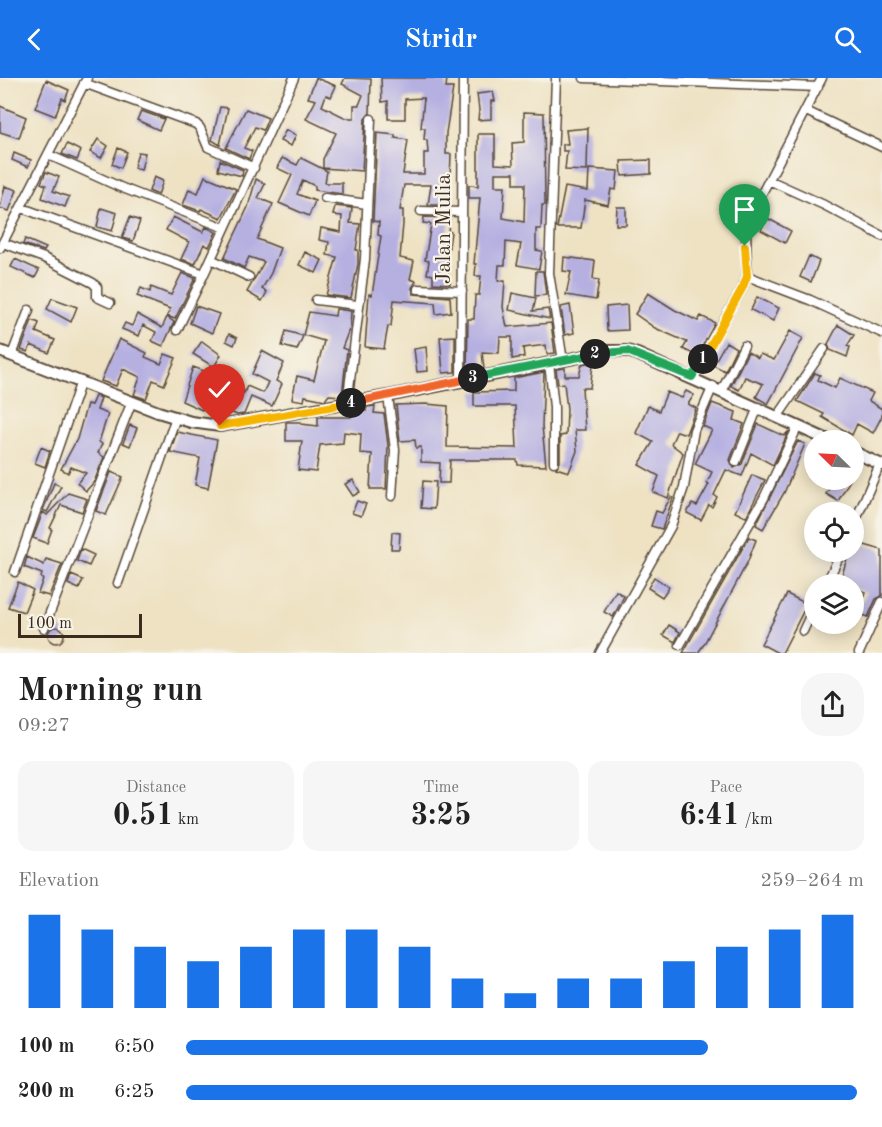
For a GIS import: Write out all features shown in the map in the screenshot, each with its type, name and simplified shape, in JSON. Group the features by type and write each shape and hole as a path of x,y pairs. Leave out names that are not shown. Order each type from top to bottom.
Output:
{"main road":[{"path":"0,351 176,417 220,426 347,404 609,351 627,351 717,388 807,430"},
{"path":"864,457 881,465"}],"street":[{"path":"177,330 294,78"},
{"name":"Jalan Mulia","path":"461,381 463,78"},
{"path":"556,78 549,273 563,361"},
{"path":"584,78 818,87"},
{"path":"692,377 738,297 747,276 746,224 771,181 822,78"},
{"path":"110,303 97,297 97,286 93,283 44,258 2,245 85,81 196,124 208,147 254,168"},
{"path":"806,111 882,147"},
{"path":"347,404 357,305 365,260 371,118"},
{"path":"49,155 110,183 225,228"},
{"path":"771,181 824,205 882,236"},
{"path":"325,198 367,204"},
{"path":"22,208 204,274"},
{"path":"421,211 462,212"},
{"path":"211,259 249,277"},
{"path":"747,276 810,300 882,333"},
{"path":"418,289 462,291"},
{"path":"316,300 357,305"},
{"path":"12,355 29,310"},
{"path":"600,653 670,526 686,477 694,430 744,346"},
{"path":"778,417 825,349"},
{"path":"549,363 554,407 554,462"},
{"path":"15,572 81,381"},
{"path":"388,396 395,450 392,496"},
{"path":"44,628 132,401"},
{"path":"736,462 758,407"},
{"path":"118,584 176,417"},
{"path":"680,645 764,498 798,426"},
{"path":"864,502 881,465"},
{"path":"859,653 882,603"}],"building":[{"path":"316,78 336,86 331,97 326,95 322,106 346,118 354,118 354,105 359,105 363,95 342,84 345,78 371,79 370,113 365,119 362,171 323,168 323,159 336,133 306,119 316,100 308,98"},
{"path":"381,78 447,78 446,88 453,88 446,133 446,154 451,154 449,205 428,205 431,185 404,185 400,210 403,210 403,224 400,258 414,261 410,279 416,281 412,288 414,294 450,297 451,312 436,314 435,303 394,300 391,326 388,326 384,349 365,347 369,294 372,295 381,236 378,235 379,222 373,221 377,133 395,135 395,138 408,140 403,174 424,174 424,153 428,153 427,140 424,140 425,128 421,128 424,98 405,99 405,119 388,119 388,101 382,102"},
{"path":"46,80 69,90 65,100 62,98 55,116 35,108"},
{"path":"493,92 495,101 491,101 491,119 478,120 477,94"},
{"path":"0,106 26,117 19,138 0,132"},
{"path":"220,107 228,108 220,145 212,140"},
{"path":"246,109 268,118 263,130 255,127 244,148 252,151 249,159 226,148"},
{"path":"141,111 164,119 159,130 137,120"},
{"path":"524,112 544,113 545,205 542,205 541,229 536,229 536,250 542,251 539,269 517,265 521,244 506,242 505,265 499,265 498,281 505,281 503,307 507,327 551,323 555,353 547,354 546,345 523,348 524,357 512,359 512,337 500,337 499,353 482,352 484,369 467,371 468,319 474,319 475,295 479,295 481,276 475,276 476,264 474,264 480,198 469,198 469,185 478,186 478,134 495,134 495,164 513,165 512,143 524,142","holes":["495,173 514,173 514,184 525,184 524,222 503,218 505,186 495,186"]},
{"path":"588,128 587,171 565,170 567,151 563,151 563,144 568,144 566,130"},
{"path":"286,130 296,135 291,146 280,141"},
{"path":"98,139 108,146 101,158 90,152"},
{"path":"67,144 81,151 77,160 62,154"},
{"path":"118,148 127,152 121,168 112,164"},
{"path":"138,152 145,153 141,170 134,168"},
{"path":"14,153 31,160 28,167 12,160"},
{"path":"282,158 297,165 301,158 327,171 325,183 342,183 342,194 315,190 315,186 303,180 297,194 315,201 309,216 279,203 292,175 277,168"},
{"path":"220,160 243,170 242,176 218,170"},
{"path":"651,160 651,174 622,176 621,161"},
{"path":"589,169 618,171 616,190 611,189 608,205 585,200 581,228 557,228 565,187 588,191"},
{"path":"46,172 59,177 53,191 69,197 65,207 42,198 46,185 41,183"},
{"path":"205,176 236,189 221,218 201,209 200,211 183,205 189,189 198,193"},
{"path":"154,177 163,181 158,195 149,191"},
{"path":"256,179 265,184 258,198 273,204 257,239 280,248 271,273 262,289 267,292 262,301 247,292 264,262 249,257 244,268 224,258 248,207"},
{"path":"5,186 17,190 9,211 0,208"},
{"path":"738,201 739,214 726,215 725,202"},
{"path":"335,206 352,208 350,223 360,224 356,250 358,250 358,264 351,298 326,295 337,257 327,255 329,242 319,240 321,228 341,232 342,216 333,215"},
{"path":"617,207 626,207 626,225 616,225"},
{"path":"101,208 117,213 112,231 97,227"},
{"path":"130,217 140,221 133,241 122,238"},
{"path":"173,217 203,232 206,227 216,232 209,247 204,244 195,264 181,259 189,242 166,230"},
{"path":"424,217 450,218 448,231 451,232 446,268 449,268 447,279 450,279 450,284 433,283 433,275 427,274 429,261 425,260 431,224 423,223"},
{"path":"767,218 791,231 785,243 761,230"},
{"path":"25,239 46,248 44,251 23,244"},
{"path":"305,252 322,260 316,273 299,265"},
{"path":"809,256 819,261 811,282 800,277"},
{"path":"564,257 595,261 593,279 599,280 596,300 566,295 571,272 563,271"},
{"path":"15,259 39,270 35,278 11,267"},
{"path":"536,271 543,271 546,295 535,296"},
{"path":"182,273 195,278 175,319 167,316 170,309 137,296 141,288 150,292 151,287 171,295"},
{"path":"512,293 536,298 533,311 548,309 550,319 509,310"},
{"path":"648,293 698,321 701,316 715,323 697,356 683,349 687,342 655,328 635,314"},
{"path":"757,297 779,308 773,321 751,310"},
{"path":"52,298 77,307 71,322 47,309"},
{"path":"570,305 574,333 565,335 561,307"},
{"path":"627,305 628,330 607,331 606,307"},
{"path":"196,306 219,314 212,333 190,323"},
{"path":"336,309 351,311 350,327 342,348 347,350 342,396 329,395 325,400 305,396 304,401 292,399 297,376 314,380 324,341 303,335 309,312 335,316"},
{"path":"137,314 162,328 167,317 174,322 163,346 152,341 156,332 143,325 139,336 122,329 125,323 132,326"},
{"path":"32,320 39,323 36,332 55,340 49,353 31,345 28,352 21,350"},
{"path":"838,325 854,335 847,346 850,347 847,357 830,350 828,344"},
{"path":"286,331 303,336 297,350 282,346"},
{"path":"790,331 803,338 768,404 756,397 763,384 745,377 739,390 731,386 748,352 758,358 760,354 774,360"},
{"path":"229,334 237,338 234,345 226,341"},
{"path":"455,336 455,372 443,373 440,337"},
{"path":"119,339 147,353 145,357 161,364 165,354 176,358 164,385 153,380 146,399 134,395 140,377 123,369 116,386 101,381"},
{"path":"202,341 221,355 214,367 193,354"},
{"path":"726,342 736,348 725,371 713,365"},
{"path":"426,347 428,371 417,372 414,349"},
{"path":"262,351 284,363 276,381 282,384 272,406 251,397 244,414 237,415 221,408 228,387 244,393 247,386 263,393 268,382 252,374"},
{"path":"582,364 593,365 590,388 582,388 585,430 575,430 577,451 569,472 556,468 560,462 560,436 566,435 567,409 564,383 558,384 556,369 565,368 565,376 579,376"},
{"path":"193,367 235,381 232,388 216,380 202,410 182,401"},
{"path":"544,372 542,426 546,466 518,465 517,460 450,460 449,483 439,483 440,463 421,462 421,447 416,448 415,440 400,441 396,405 426,404 448,406 447,447 517,448 515,406 474,406 474,392 514,391 514,378"},
{"path":"815,373 820,375 818,380 835,388 840,378 873,393 869,401 882,409 882,416 873,433 857,424 854,430 844,430 822,417 824,414 797,401"},
{"path":"686,391 694,395 688,404 696,408 686,434 677,431 671,444 683,453 668,498 653,492 659,476 639,465 653,442 636,433 648,406 659,411 667,392 682,398"},
{"path":"95,396 101,398 97,410 108,414 99,442 102,444 98,453 104,457 94,482 86,491 77,483 86,473 71,467 68,473 61,469 77,439 87,404 91,405"},
{"path":"712,403 736,412 734,420 744,424 730,460 734,468 742,464 758,424 784,436 789,431 773,465 751,453 742,476 726,470 714,495 717,497 712,507 709,505 701,520 687,513 692,504 697,506 709,484 707,483 712,472 695,464 712,430 703,426"},
{"path":"375,406 374,413 384,414 388,446 386,489 370,489 372,454 360,453 361,434 344,432 343,443 320,445 316,472 298,470 302,441 286,441 286,422 301,422 301,424 318,426 318,417 351,417 352,410 366,411 367,407"},
{"path":"130,425 137,428 130,446 123,443"},
{"path":"177,432 217,440 208,488 195,485 200,458 170,452"},
{"path":"798,441 804,444 784,493 763,529 756,525"},
{"path":"41,447 50,451 45,467 35,463"},
{"path":"111,472 123,477 106,515 96,511"},
{"path":"752,475 765,480 746,517 735,512"},
{"path":"353,480 360,492 353,496 345,484"},
{"path":"423,481 436,482 434,509 421,508"},
{"path":"54,483 61,486 47,512 43,510"},
{"path":"828,490 844,490 838,501 826,494"},
{"path":"68,493 87,499 82,512 61,505 50,528 52,529 47,543 33,538 43,512 47,515"},
{"path":"671,497 673,498 662,529 651,526 656,511 662,513"},
{"path":"357,501 366,504 361,516 352,513"},
{"path":"392,532 400,533 399,549 391,549"},
{"path":"749,537 756,540 748,561 704,644 698,653 683,653"},
{"path":"864,545 882,550 882,596 876,599 868,617 864,615 866,592 864,592 864,574 842,574 846,562 864,562"},
{"path":"81,549 94,555 89,566 77,561"},
{"path":"27,557 44,565 46,559 62,564 49,596 38,593 43,579 42,574 24,567"},
{"path":"71,575 83,580 79,589 68,584"},
{"path":"654,577 669,587 662,597 648,588"},
{"path":"18,582 33,590 24,612 8,607"},
{"path":"616,591 624,596 613,617 604,612"},
{"path":"787,594 804,602 804,610 782,653 761,644"},
{"path":"669,625 680,632 675,642 663,635"},
{"path":"56,627 64,635 56,643 48,635"}],"route":[{"path":"220,426 388,396 609,351 619,350 637,354 692,377 743,287 747,276 745,246"}]}
